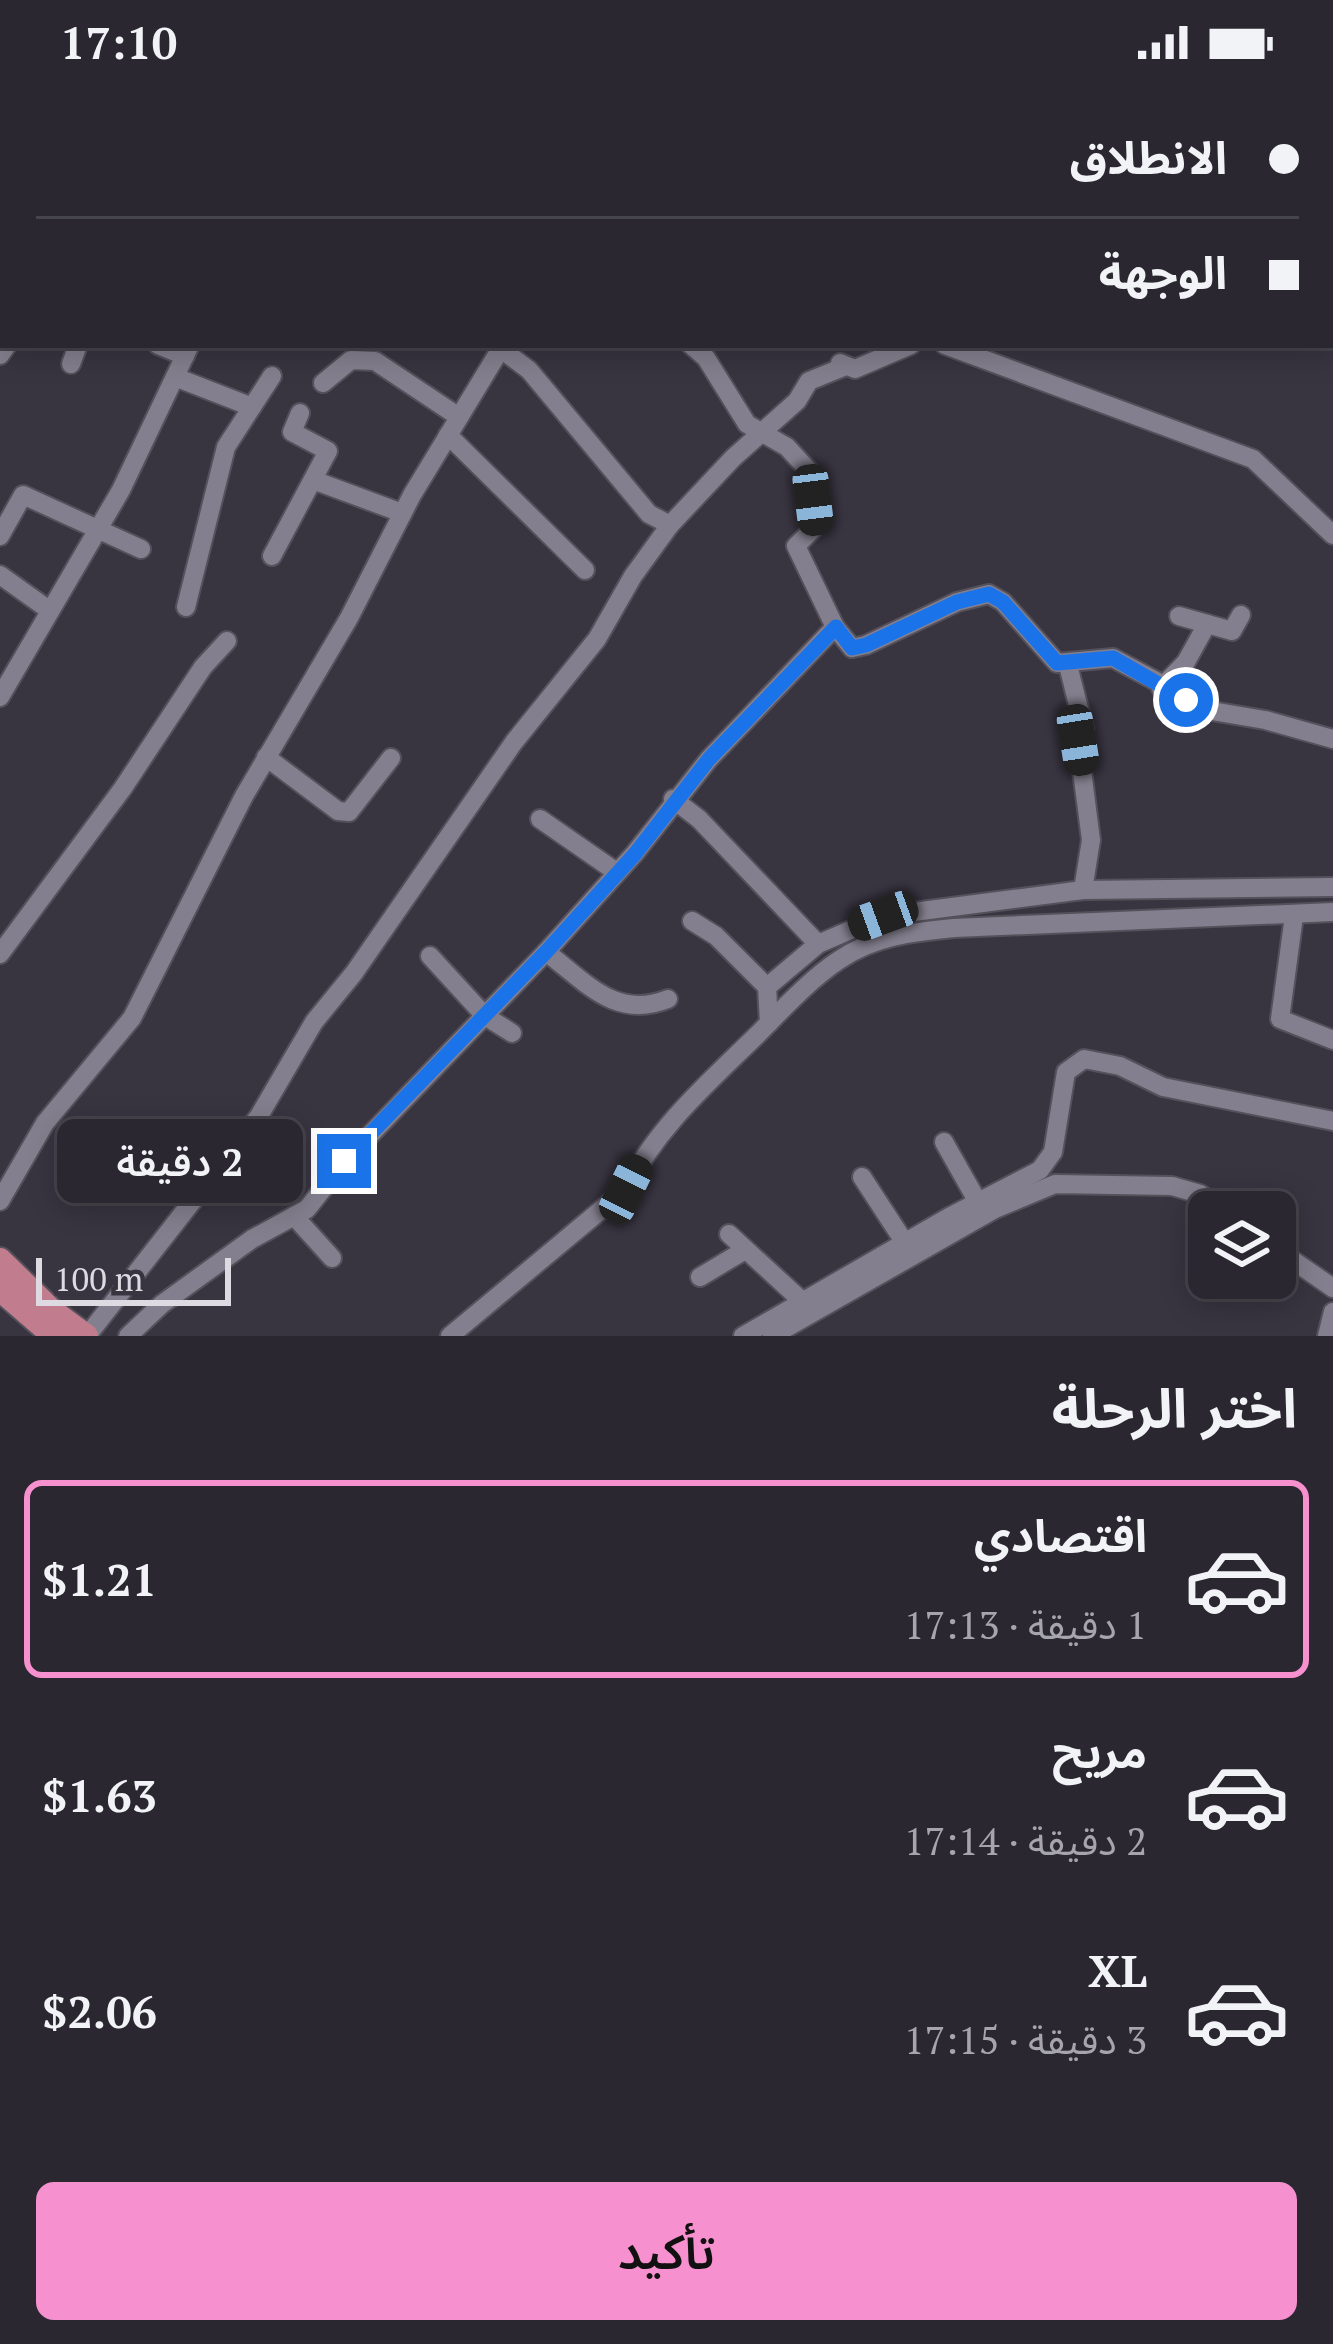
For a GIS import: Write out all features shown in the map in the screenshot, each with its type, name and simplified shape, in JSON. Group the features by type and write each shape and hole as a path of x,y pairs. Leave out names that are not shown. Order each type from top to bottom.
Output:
{"main road":[{"path":"0,1260 52,1312 86,1336"},
{"path":"0,1289 54,1336"}],"street":[{"path":"0,1201 45,1124 132,1018 266,758 350,618 402,513 501,348"},
{"path":"503,348 529,370 649,514 670,525"},
{"path":"694,348 706,358 747,424 788,447 809,471 816,526 796,546 836,627 852,648 957,602 989,594 1003,602 1057,663 1113,658 1161,688 1212,711 1333,739"},
{"path":"86,1336 259,1116 303,1048 314,1022 354,973 514,742 597,639 632,576 670,525 797,401 809,381 841,364 855,369 903,348"},
{"path":"953,348 1208,438 1253,459 1333,535"},
{"path":"0,697 121,490 188,351"},
{"path":"323,383 351,360 375,361 459,417"},
{"path":"175,376 253,406"},
{"path":"186,608 226,447 272,376"},
{"path":"272,556 328,451 292,432 300,412"},
{"path":"448,435 585,569"},
{"path":"313,480 402,513"},
{"path":"0,536 23,495 142,549"},
{"path":"0,575 50,610"},
{"path":"1179,616 1232,631 1241,615"},
{"path":"1161,688 1186,662 1207,624"},
{"path":"128,1336 206,1273 307,1209 357,1147 635,854 673,799 836,627"},
{"path":"0,954 227,641"},
{"path":"1068,664 1084,729 1078,740 1091,839 1083,890"},
{"path":"266,758 338,811 349,812 391,758"},
{"path":"673,799 699,819 818,944"},
{"path":"541,819 615,871"},
{"path":"766,987 818,944 883,916 1083,890 1333,887"},
{"path":"450,1336 626,1189 682,1109 840,959 902,933 1333,912"},
{"path":"1294,916 1280,1019 1333,1040"},
{"path":"692,921 716,937 766,987 769,1023"},
{"path":"546,952 612,1001 629,1008 668,999"},
{"path":"430,956 485,1016 512,1033"},
{"path":"743,1336 1040,1170 1053,1152 1066,1072 1084,1059 1120,1066 1163,1087 1333,1121"},
{"path":"944,1142 979,1204"},
{"path":"862,1177 905,1243"},
{"path":"772,1336 995,1208 1055,1184 1172,1186 1190,1191"},
{"path":"294,1216 332,1258"},
{"path":"730,1234 802,1301"},
{"path":"700,1277 745,1250"},
{"path":"1296,1262 1333,1288"},
{"path":"1327,1336 1333,1312"}],"route":[{"path":"344,1161 546,952 635,854 673,799 836,627 852,648 866,645 957,602 989,594 1003,602 1057,663 1113,658 1186,700"}]}
